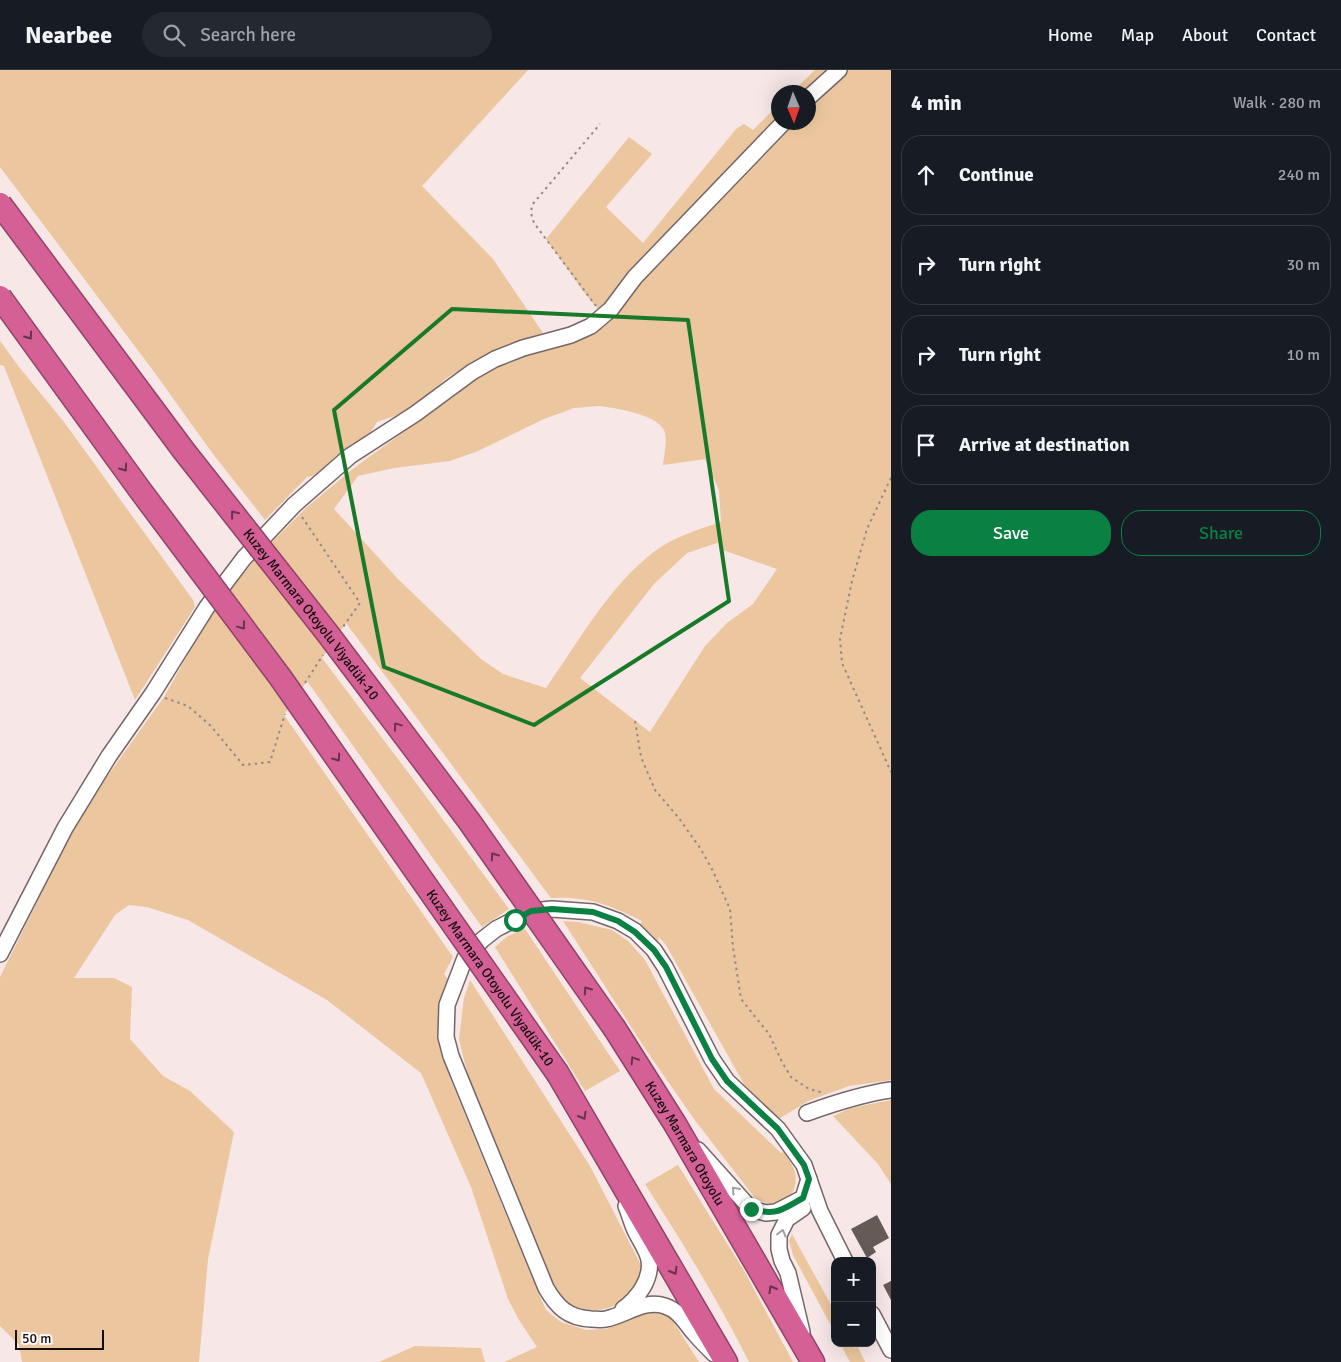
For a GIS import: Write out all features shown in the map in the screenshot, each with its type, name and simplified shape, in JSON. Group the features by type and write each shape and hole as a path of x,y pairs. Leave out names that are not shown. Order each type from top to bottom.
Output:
{"highway":[{"name":"Kuzey Marmara Otoyolu Viyadük-10","path":"0,204 184,451 328,634 469,821 615,1030"},
{"name":"Kuzey Marmara Otoyolu Viyadük-10","path":"0,297 140,490 280,677 558,1074 614,1168"},
{"name":"Kuzey Marmara Otoyolu","path":"615,1030 675,1124 809,1355"},
{"path":"614,1168 726,1362"}],"lane":[{"path":"816,91 839,70"},
{"path":"0,954 66,828 109,756 153,693 207,607 244,558 294,505 350,456 415,414 472,372 495,358 578,332 591,326 611,310 635,277 776,130"},
{"path":"722,1362 694,1333 683,1317 675,1310 666,1306 654,1303 606,1319 572,1316 554,1302 546,1288 451,1056 446,1037 446,1005 465,958 482,940 531,911 552,909 593,912 618,921 635,932 654,950 666,967 712,1059 727,1081 778,1129 804,1165 811,1198 843,1257"},
{"path":"808,1114 848,1100 891,1090"},
{"path":"675,1124 751,1209 766,1213 776,1212 811,1198"},
{"path":"614,1168 634,1229 649,1258 647,1279 639,1294 628,1306 614,1316"},
{"path":"809,1355 788,1273 782,1261 779,1242 786,1219 811,1198"},
{"path":"876,1322 891,1350"}],"path":[{"path":"600,124 532,204 531,213 534,223 586,295 604,315"},
{"path":"891,478 867,529 852,581 840,639 842,663 891,772"},
{"path":"635,721 641,757 655,790 678,817 700,848 712,869 730,909 741,1000 770,1034 782,1062 791,1077 809,1089 848,1100"}],"highlighted area":[{"path":"452,309 688,320 729,601 534,725 384,667 334,410"}],"shaded area":[{"path":"0,70 528,70 422,186 493,259 543,333 508,345 477,360 445,379 427,399 406,412 377,422 365,441 336,456 316,475 307,477 265,520 213,454 152,369 0,167"},
{"path":"815,70 829,70 813,85 799,85"},
{"path":"847,70 891,70 891,1080 849,1086 808,1101 777,1120 745,1086 666,945 659,937 658,944 640,925 642,921 619,910 577,898 551,898 346,623 322,658 509,909 482,927 307,681 284,715 453,957 444,974 448,979 443,992 438,1018 443,1055 451,1081 546,1310 561,1322 586,1330 606,1329 639,1314 669,1315 699,1362 504,1362 537,1347 508,1299 471,1187 421,1073 327,1000 188,920 147,907 129,905 115,915 74,978 114,978 132,987 130,1039 163,1076 190,1091 234,1132 208,1259 199,1362 22,1362 19,1345 0,1326 0,977 74,828 106,778 164,697 210,615 257,557 306,508 354,468 486,372 539,348 584,338 604,327 619,313 629,297 648,274 784,130 816,130 816,99","holes":["599,406 615,408 644,416 660,424 666,438 663,465 705,459 719,490 721,522 670,542 638,565 609,597 546,688 503,674 481,659 398,579 334,509 358,476 394,468 450,461 478,451 544,419 574,408","720,542 720,549 777,569 753,604 727,623 705,646 650,732 580,678 654,584 687,553"]},
{"path":"771,112 771,126 658,242 619,291 600,311 586,295 546,239 629,137 652,154 606,207 643,243 736,129 744,124 753,130"},
{"path":"0,341 64,422 193,600 195,607 135,700 4,366 0,365"},
{"path":"563,921 578,922 612,930 628,941 645,960 714,1089 781,1153 784,1152 791,1162 796,1178 790,1197 777,1204 766,1203 755,1198 694,1119 646,1050"},
{"path":"525,929 620,1071 585,1091 495,947 508,936"},
{"path":"470,980 590,1166 644,1271 630,1294 616,1305 599,1310 582,1308 566,1301 559,1295 554,1286 477,1108 459,1039 464,998"},
{"path":"891,1100 891,1184 878,1164 833,1116 851,1108"},
{"path":"678,1165 743,1269 793,1362 749,1362 725,1316 645,1184"},
{"path":"792,1234 831,1305 831,1326 793,1255 789,1241"},
{"path":"415,1346 481,1348 485,1362 379,1362"},
{"path":"842,1347 858,1347 865,1362 850,1362"}],"building":[{"path":"877,1215 889,1238 873,1247 876,1252 866,1257 851,1229"},
{"path":"891,1281 891,1300 883,1285"}],"route":[{"path":"515,920 531,911 552,909 593,912 618,921 635,932 654,950 666,967 712,1059 727,1081 778,1129 804,1165 809,1179 803,1198 776,1212 766,1213 751,1209"}]}
